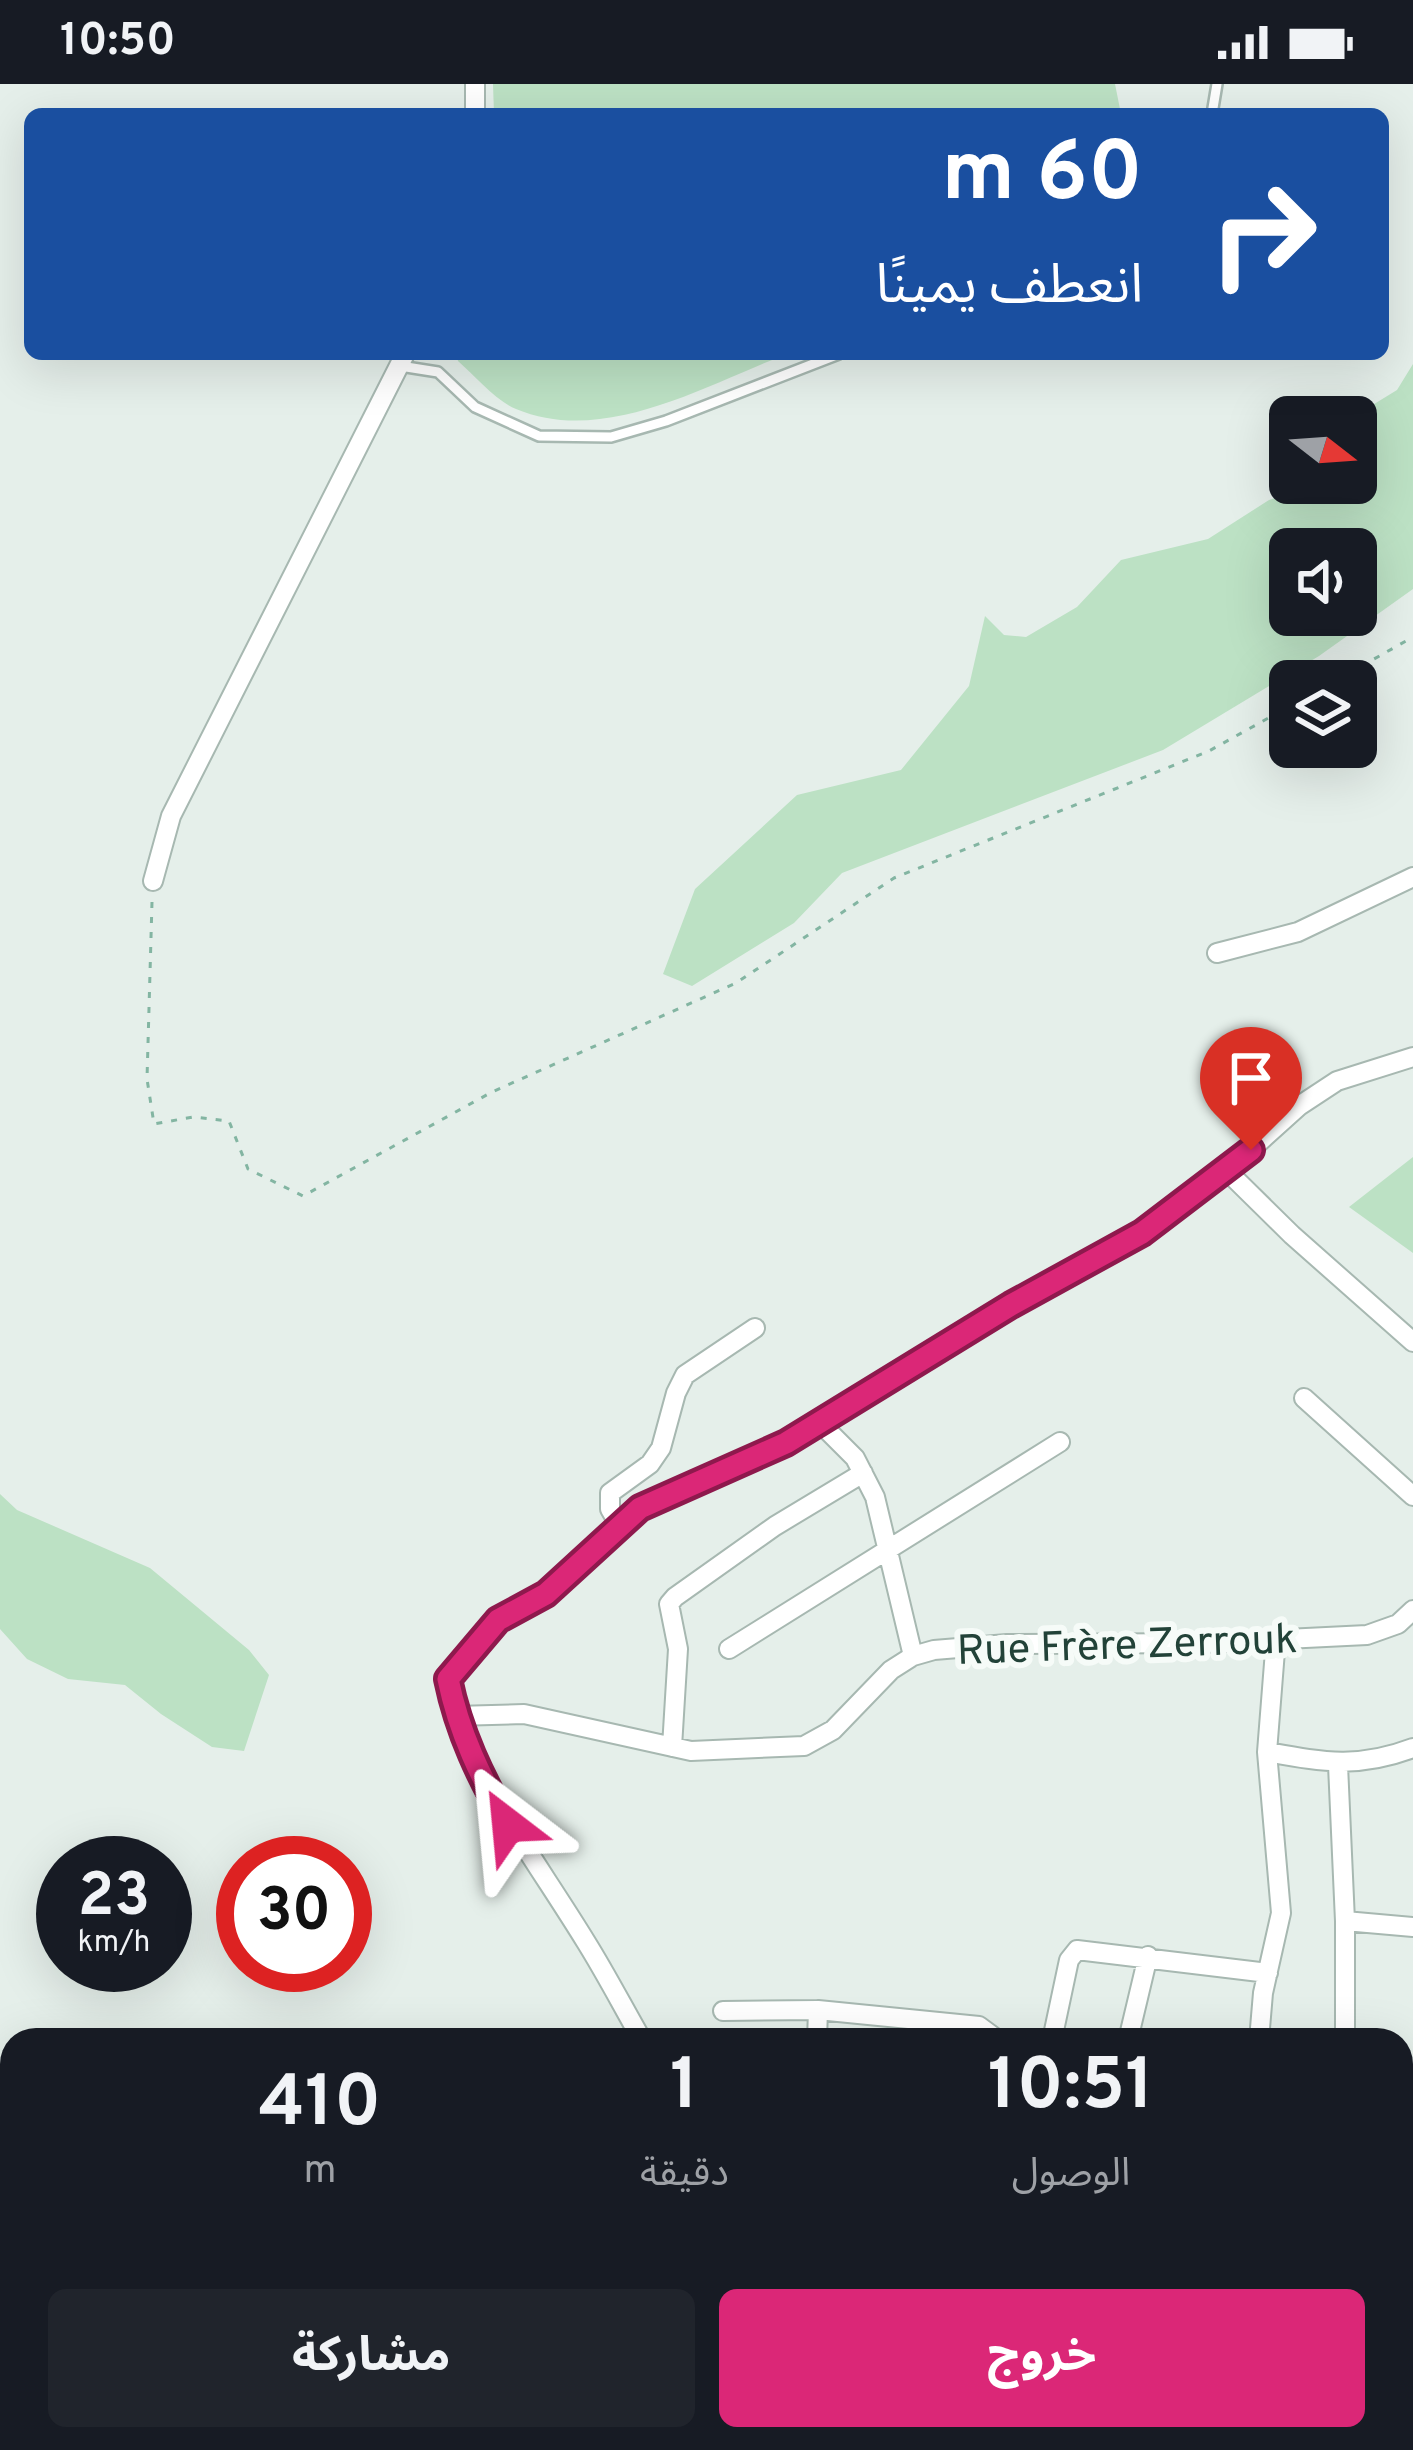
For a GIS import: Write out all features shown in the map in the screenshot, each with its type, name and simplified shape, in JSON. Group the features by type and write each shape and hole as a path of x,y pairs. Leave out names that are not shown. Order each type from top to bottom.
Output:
{"street":[{"path":"153,881 171,816 403,360"},
{"path":"1217,953 1298,932 1413,878"},
{"path":"635,2028 586,1942 508,1825 473,1760 455,1716 448,1679 467,1655 498,1620 546,1594 640,1508 725,1473 820,1423 1011,1305 1142,1233 1227,1171 1299,1106 1337,1081 1413,1057"},
{"path":"1227,1171 1413,1342"},
{"path":"620,1526 610,1509 610,1493 650,1464 661,1448 685,1376 755,1328"},
{"path":"1304,1398 1413,1496"},
{"path":"820,1423 855,1458 875,1497 913,1656"},
{"path":"729,1649 1060,1442"},
{"path":"672,1747 678,1649 670,1604 775,1526 862,1473"},
{"name":"Rue Frère Zerrouk","path":"455,1716 524,1714 691,1751 804,1746 833,1730 891,1670 934,1650 1367,1635 1398,1624 1413,1610"},
{"path":"1261,2028 1281,1913 1267,1752 1276,1638"},
{"path":"1267,1752 1338,1765 1413,1748"},
{"path":"1338,1765 1346,1921 1345,2028"},
{"path":"1346,1921 1413,1928"},
{"path":"1055,2028 1069,1960 1077,1950 1268,1972"},
{"path":"1131,2028 1148,1956"},
{"path":"817,2028 818,2010"},
{"path":"723,2011 818,2010 982,2028"}],"lane":[{"path":"403,360 438,372 475,406 539,436 611,437 823,360"}],"path":[{"path":"1373,660 1413,638"},
{"path":"153,881 147,1079 154,1124 193,1117 229,1121 248,1169 303,1196 492,1092 736,983 894,878 1209,751 1269,718"}],"green space":[{"path":"493,84 1115,84 1120,108 494,108"},
{"path":"773,360 654,407 584,420 550,419 516,409 458,361"},
{"path":"1413,364 1413,589 1377,615 1377,528 1269,528 1269,636 1347,636 1312,660 1269,660 1269,686 1163,750 842,873 794,923 692,986 663,974 695,889 797,795 901,770 969,686 985,616 1004,635 1026,637 1077,607 1121,560 1208,539 1269,500 1269,504 1377,504 1377,402 1397,390"},
{"path":"1413,1157 1413,1253 1349,1207"},
{"path":"0,1494 17,1510 150,1568 249,1650 269,1675 244,1751 212,1747 125,1685 68,1679 27,1659 0,1629"}],"route":[{"path":"508,1825 473,1760 455,1716 448,1679 498,1620 546,1594 640,1508 786,1443 1011,1305 1142,1233 1251,1150"}]}
